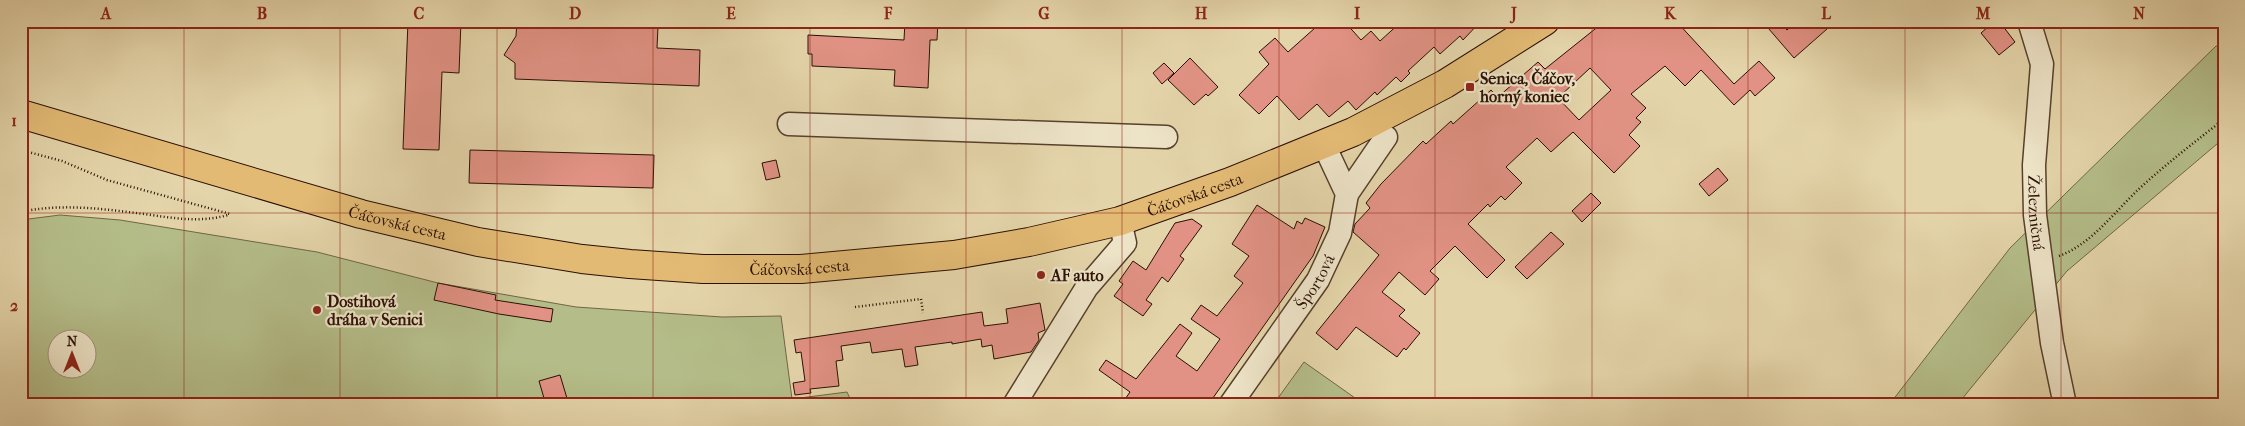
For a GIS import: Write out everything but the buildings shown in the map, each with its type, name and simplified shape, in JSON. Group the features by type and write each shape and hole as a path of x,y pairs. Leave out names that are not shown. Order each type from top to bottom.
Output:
{"main road":[{"name":"Čáčovská cesta","path":"21,114 243,180 436,232 521,250 630,264 704,269 767,270 850,265 983,250 1120,220 1230,182 1324,145 1445,84 1545,21"}],"street":[{"name":"Železničná","path":"2029,21 2042,64 2034,165 2035,215 2052,343 2065,405"},
{"path":"789,124 1166,137"},
{"path":"1347,194 1386,137"},
{"path":"1324,145 1347,194"},
{"name":"Športová","path":"1230,405 1318,280 1340,234 1347,194"},
{"path":"1014,405 1087,287 1125,243 1120,220"}],"path":[{"path":"2040,262 2074,250 2090,237 2139,188 2224,120"},
{"path":"21,150 62,161 107,180 230,214 210,220 186,220 75,208 52,207 21,212"},
{"path":"856,307 920,299 923,313"}],"green space":[{"path":"2216,46 2224,47 2224,138 2067,271 1957,405 1889,405 2010,248"},
{"name":"Dostihová dráha v Senici","path":"60,215 120,220 317,252 438,283 576,307 722,317 781,316 792,399 847,392 853,405 21,405 21,220"},
{"path":"1304,362 1365,405 1273,405"}],"place":[{"name":"Senica, Čáčov, horný koniec","path":"1470,87"},
{"name":"AF auto","path":"1041,275"},
{"name":"Dostihová dráha v Senici","path":"317,310"}]}
